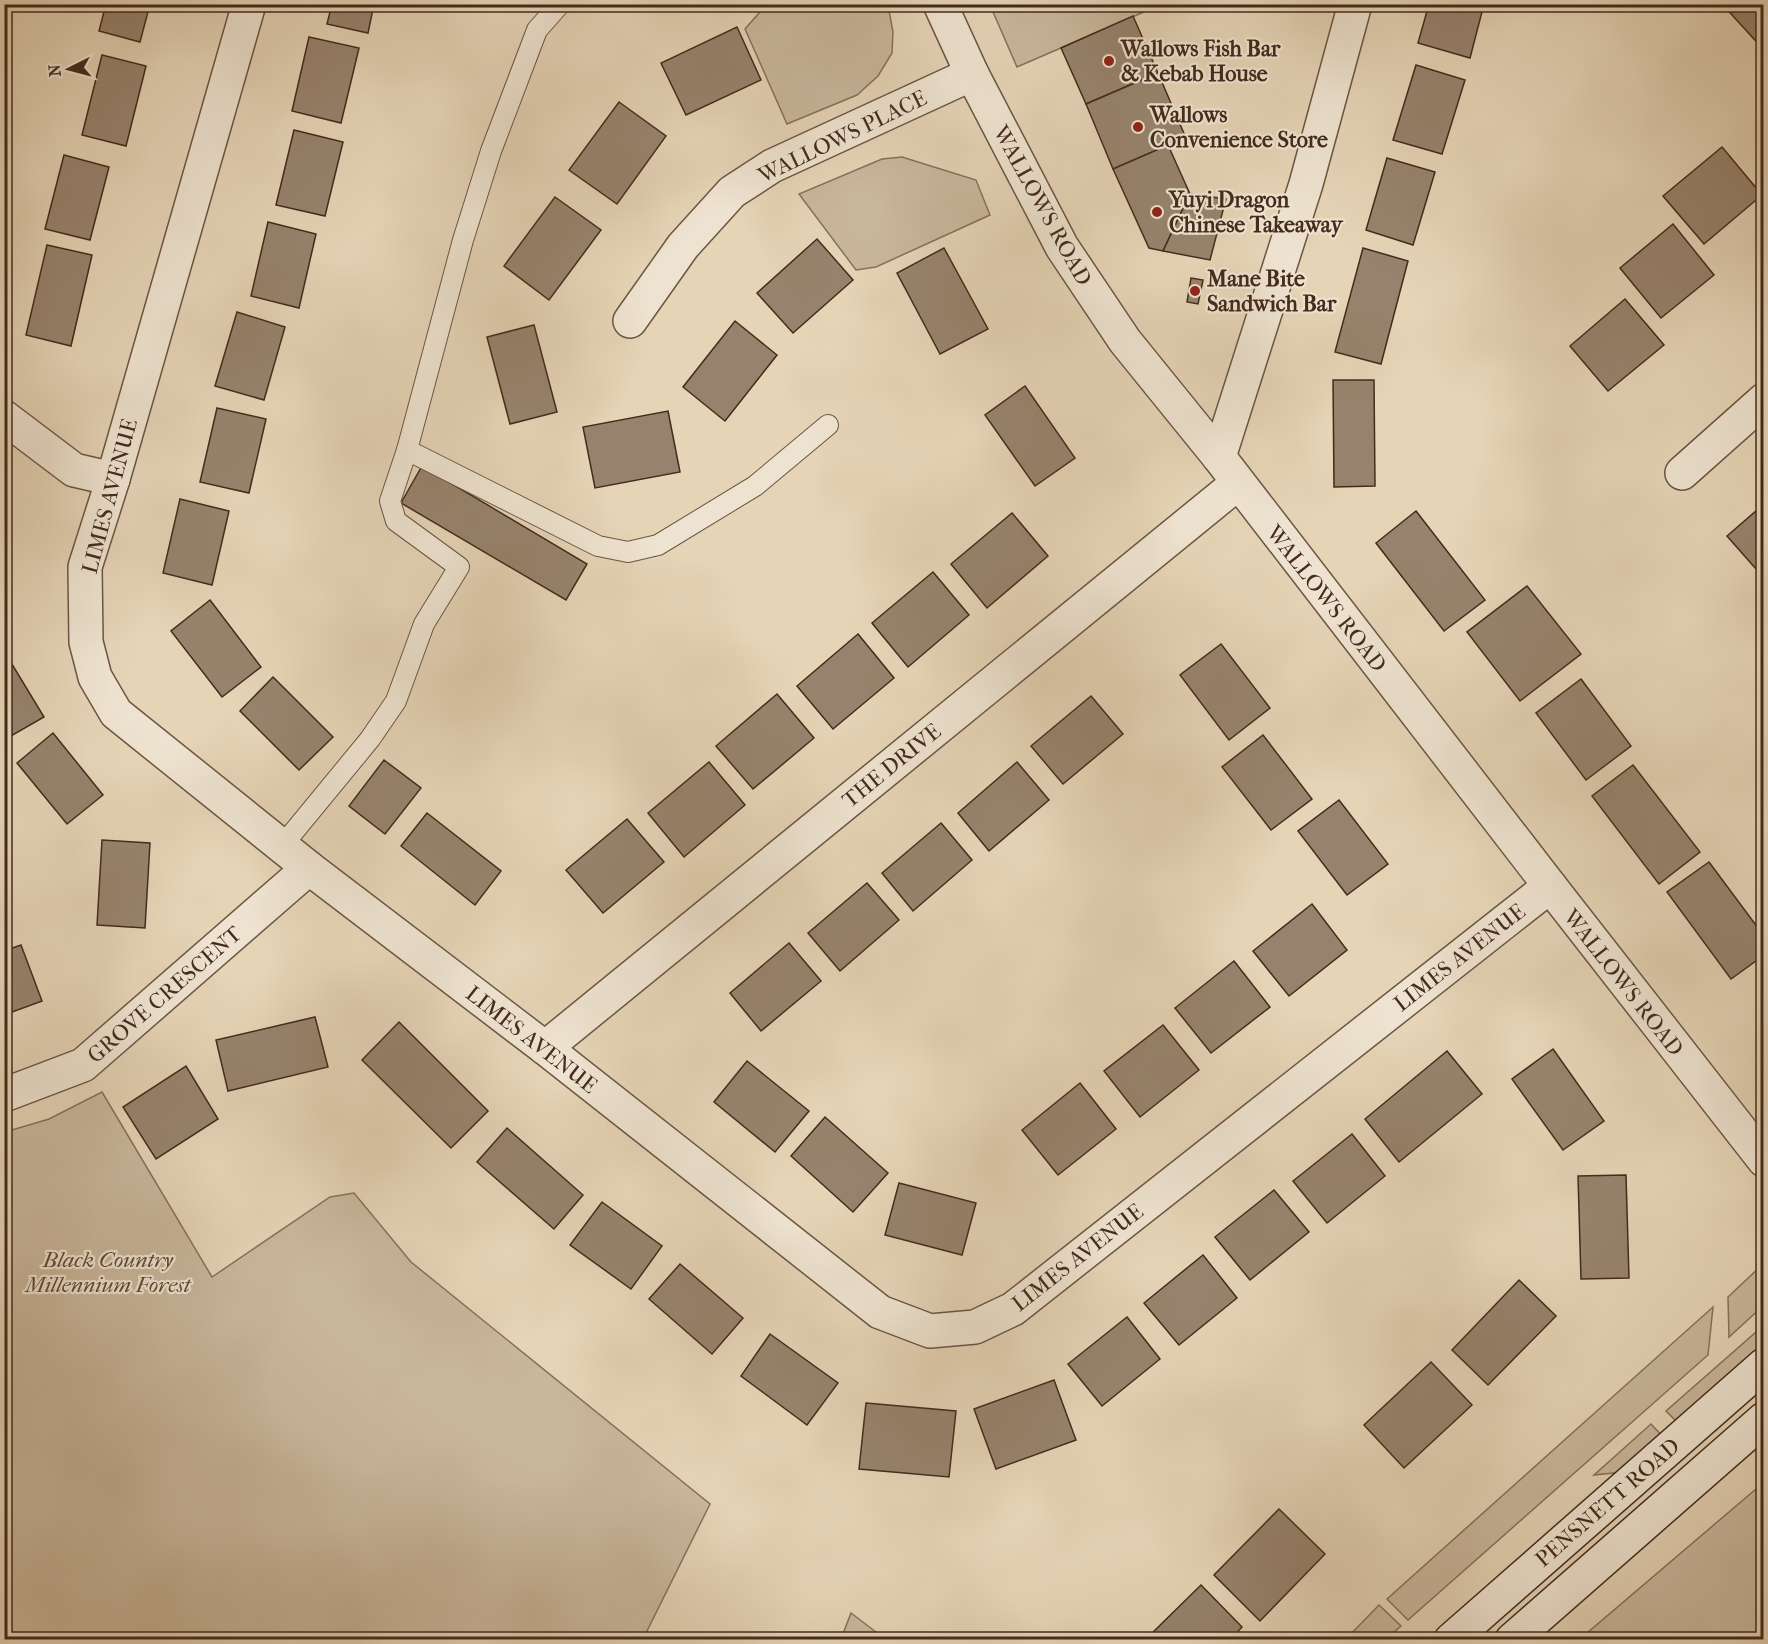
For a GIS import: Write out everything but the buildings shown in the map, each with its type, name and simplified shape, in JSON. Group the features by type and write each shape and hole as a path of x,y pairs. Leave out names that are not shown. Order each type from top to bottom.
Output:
{"street":[{"name":"LIMES AVENUE","path":"249,4 113,479 85,567 86,642 95,677 116,713 309,868 545,1048 880,1312 930,1331 975,1328 1013,1309 1550,886"},
{"name":"WALLOWS ROAD","path":"940,4 972,74 1062,247 1125,341 1219,457 1764,1160"},
{"path":"1219,457 1306,184 1355,4"},
{"name":"WALLOWS PLACE","path":"630,321 683,246 732,192 772,166 972,74"},
{"path":"1683,473 1764,400"},
{"path":"4,417 74,470 113,479"},
{"name":"THE DRIVE","path":"545,1048 1238,483"},
{"name":"GROVE CRESCENT","path":"4,1095 83,1065 309,868"},
{"name":"PENSNETT ROAD","path":"1451,1640 1764,1365"},
{"name":"PENSNETT ROAD","path":"1512,1640 1764,1419"}],"lane":[{"path":"282,846 370,739 396,701 424,624 459,567 396,521 390,501 407,450 463,240 491,151 537,30 560,4"},
{"path":"407,450 598,546 628,552 658,545 755,486 828,424"},
{"path":"1729,1394 1764,1384"}],"green space":[{"path":"766,5 888,5 893,32 892,53 878,76 857,95 787,124 745,29"},
{"path":"990,5 1160,5 1017,67"},
{"path":"902,157 976,180 990,215 876,267 856,270 799,194 882,159"},
{"name":"Black Country Millennium Forest","path":"102,1092 212,1277 330,1197 354,1193 411,1262 710,1504 643,1639 5,1639 5,1132 49,1119"},
{"path":"1763,1264 1763,1306 1729,1337 1728,1297"},
{"path":"1713,1307 1708,1355 1408,1620 1387,1599"},
{"path":"1763,1326 1763,1351 1679,1424 1666,1411"},
{"path":"1651,1424 1663,1437 1624,1472 1594,1475"},
{"path":"1763,1483 1763,1639 1580,1639"},
{"path":"1379,1605 1401,1626 1386,1639 1346,1639"},
{"path":"851,1613 885,1639 841,1639"}],"place":[{"name":"Wallows Fish Bar & Kebab House","path":"1109,61"},
{"name":"Wallows Convenience Store","path":"1138,127"},
{"name":"Yuyi Dragon Chinese Takeaway","path":"1157,212"},
{"name":"Mane Bite Sandwich Bar","path":"1195,291"}]}
